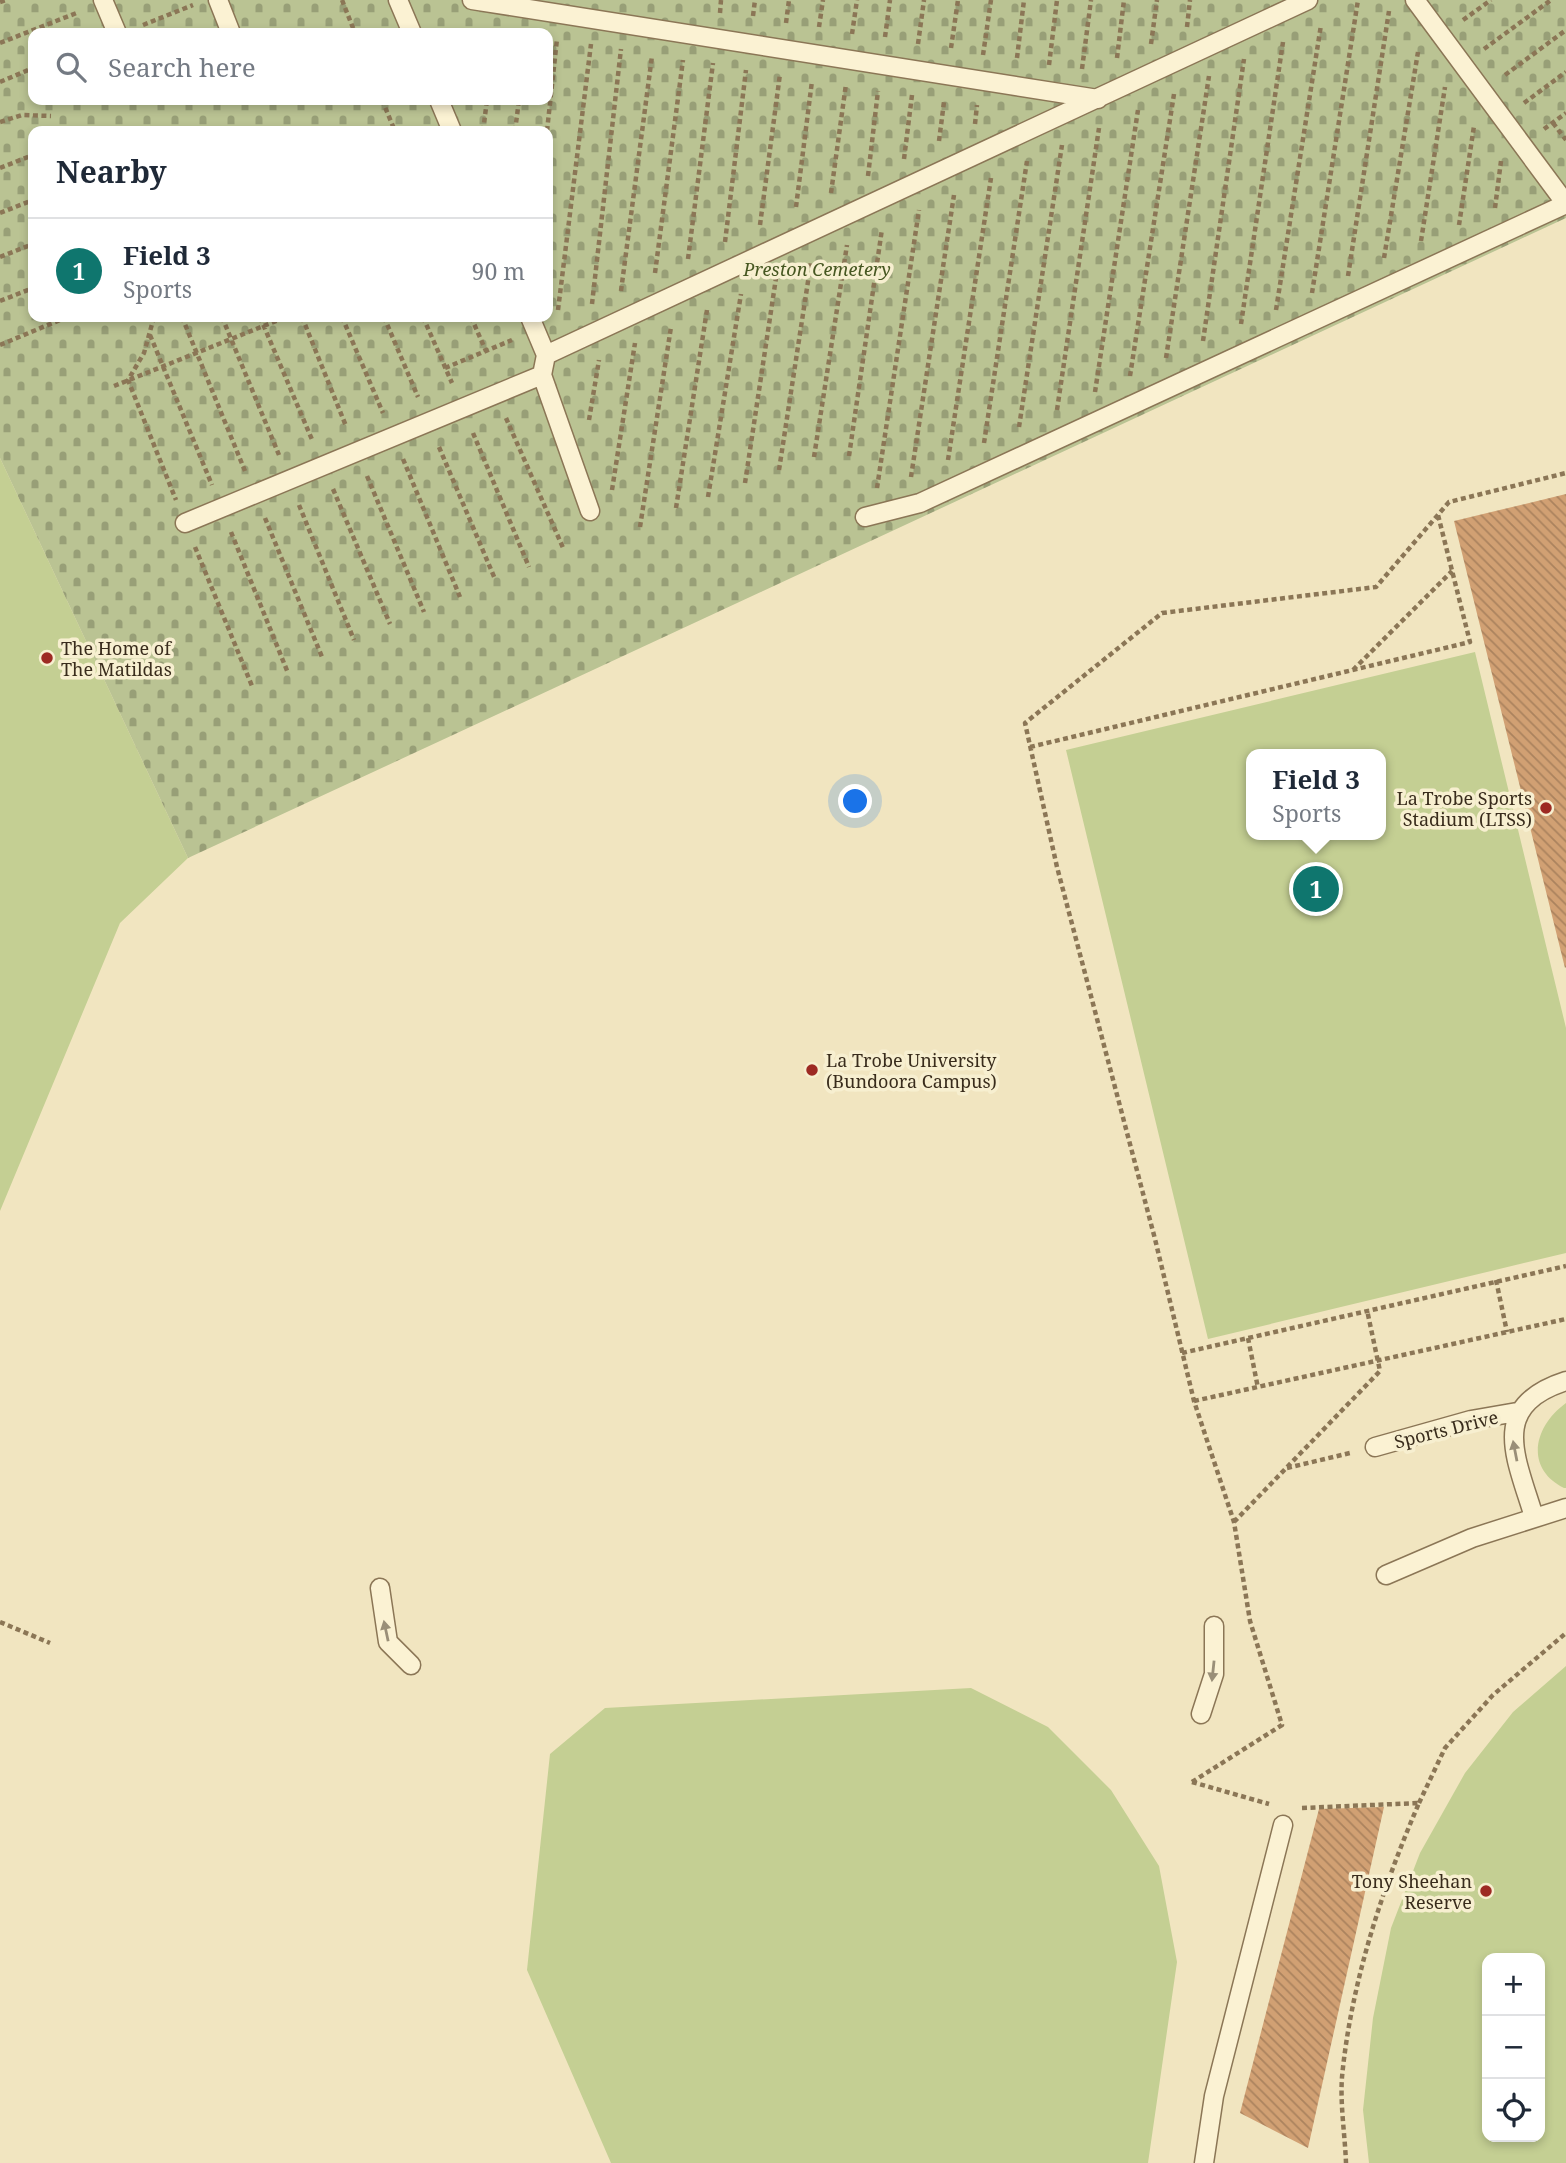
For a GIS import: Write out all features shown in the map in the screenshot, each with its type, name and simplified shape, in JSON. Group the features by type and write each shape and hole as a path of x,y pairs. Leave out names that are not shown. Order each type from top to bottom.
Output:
{"lane":[{"path":"218,0 229,28"},
{"path":"398,0 410,28"},
{"path":"472,0 1078,96 1104,95"},
{"path":"590,511 542,375 550,354 1308,0"},
{"path":"104,1 123,28"},
{"path":"869,516 907,506 1015,460 1566,204 1420,7"},
{"path":"441,105 450,126"},
{"path":"532,323 550,354"},
{"path":"185,523 542,375"},
{"name":"Sports Drive","path":"1375,1447 1471,1420 1517,1412 1544,1388 1566,1381"},
{"name":"Sports Drive","path":"1517,1412 1512,1431 1515,1455 1534,1517"},
{"path":"1386,1575 1472,1538 1566,1508"},
{"path":"380,1588 388,1642 411,1665"},
{"path":"1200,1714 1214,1674 1213,1626"},
{"path":"1204,2163 1214,2096 1283,1825"}],"path":[{"path":"0,2 6,0"},
{"path":"342,0 353,28"},
{"path":"640,527 680,293 721,0"},
{"path":"676,508 717,276 755,0"},
{"path":"708,497 751,260 789,0"},
{"path":"745,483 786,243 823,0"},
{"path":"779,470 857,0"},
{"path":"814,457 858,210 890,0"},
{"path":"1014,85 1024,0"},
{"path":"1045,90 1057,0"},
{"path":"1078,96 1091,0"},
{"path":"1053,442 1104,95 1124,0"},
{"path":"1090,425 1157,0"},
{"path":"1308,324 1358,0"},
{"path":"1343,307 1391,0"},
{"path":"1416,273 1446,42 1491,0"},
{"path":"1463,65 1551,0"},
{"path":"37,28 104,1"},
{"path":"133,28 195,5"},
{"path":"1378,291 1420,7"},
{"path":"1236,357 1291,8"},
{"path":"553,77 560,14"},
{"path":"1271,341 1323,14"},
{"path":"550,354 594,19"},
{"path":"603,328 624,24"},
{"path":"1198,374 1247,43 1254,25"},
{"path":"587,429 654,40 652,28"},
{"path":"1454,256 1481,89 1566,30"},
{"path":"0,43 28,32"},
{"path":"610,502 646,309 685,33"},
{"path":"1161,391 1212,61 1219,42"},
{"path":"1125,408 1177,75 1182,59"},
{"path":"0,82 28,70"},
{"path":"1492,239 1504,120 1566,72"},
{"path":"384,105 393,126"},
{"path":"484,126 486,105"},
{"path":"516,126 518,105"},
{"path":"548,126 550,105"},
{"path":"1015,460 1066,113"},
{"path":"1,119 22,115 51,116"},
{"path":"1553,123 1566,140"},
{"path":"979,476 1032,129"},
{"path":"943,492 996,146"},
{"path":"0,168 28,157"},
{"path":"907,506 959,163"},
{"path":"869,516 921,181"},
{"path":"849,456 886,197"},
{"path":"0,213 28,202"},
{"path":"0,257 28,246"},
{"path":"0,301 28,290"},
{"path":"0,345 55,322"},
{"path":"128,380 144,353 153,322"},
{"path":"114,386 273,322"},
{"path":"344,322 460,597"},
{"path":"425,322 529,567"},
{"path":"473,322 486,351"},
{"path":"445,368 486,351 532,323"},
{"path":"496,394 564,550"},
{"path":"1276,1805 1192,1782 1282,1725 1250,1621 1234,1522 1194,1401 1155,1239 1057,867 1025,723 1162,613 1376,587 1450,502 1566,473"},
{"path":"1030,747 1470,642 1438,515"},
{"path":"1352,670 1452,571"},
{"path":"1182,1353 1566,1266"},
{"path":"1496,1280 1507,1332"},
{"path":"1234,1522 1380,1371 1367,1310"},
{"path":"1194,1401 1566,1319"},
{"path":"1248,1338 1258,1388"},
{"path":"1286,1468 1375,1447"},
{"path":"0,1622 50,1643"},
{"path":"1346,2163 1342,2078 1356,1996 1389,1873 1445,1748 1493,1695 1566,1633"},
{"path":"1301,1808 1419,1803"}],"green space":[{"name":"Preston Cemetery","path":"0,0 1566,0 1566,218 188,858 0,458"},
{"name":"The Home of The Matildas","path":"0,458 188,858 120,923 0,1211"},
{"path":"1475,652 1566,1028 1566,1253 1208,1339 1066,750"},
{"path":"1566,1403 1564,1488 1551,1480 1543,1470 1538,1447 1547,1423"},
{"name":"Tony Sheehan Reserve","path":"1566,1666 1566,2163 1369,2163 1363,2110 1373,2018 1391,1928 1420,1853 1465,1773 1513,1712"},
{"path":"971,1688 1048,1727 1111,1790 1159,1866 1177,1962 1148,2163 611,2163 527,1970 550,1754 605,1708"}],"building":[{"name":"La Trobe Sports Stadium (LTSS)","path":"1566,494 1566,967 1565,968 1454,521"},
{"path":"1384,1807 1308,2148 1240,2113 1319,1809"}],"place":[{"name":"The Home of The Matildas","path":"47,658"},
{"name":"La Trobe Sports Stadium (LTSS)","path":"1546,808"},
{"name":"Field 3","path":"1316,889"},
{"name":"La Trobe University (Bundoora Campus)","path":"812,1070"},
{"name":"Tony Sheehan Reserve","path":"1486,1891"}]}
